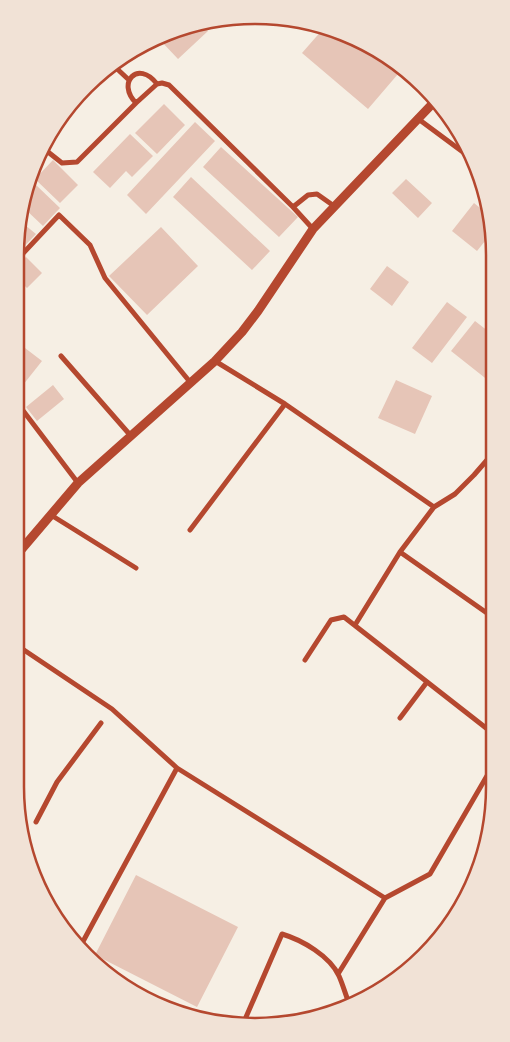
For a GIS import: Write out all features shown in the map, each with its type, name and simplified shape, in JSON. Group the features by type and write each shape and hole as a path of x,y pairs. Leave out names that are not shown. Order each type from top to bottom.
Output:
{"street":[{"path":"118,69 129,80"},
{"path":"136,103 130,97 127,89 129,80 136,74 145,73 152,76 158,84"},
{"path":"48,152 62,163 77,162 136,103 158,84 162,83 168,85 293,207 313,229"},
{"path":"24,546 78,483 215,361 242,332 313,229 431,105"},
{"path":"417,118 460,149"},
{"path":"293,207 308,195 317,194 334,206"},
{"path":"24,252 58,215 90,245 105,278 190,382"},
{"path":"61,356 131,436"},
{"path":"215,361 285,404 434,507"},
{"path":"190,530 285,404"},
{"path":"24,412 78,483"},
{"path":"354,625 400,552 434,507 455,494 486,461"},
{"path":"51,515 136,568"},
{"path":"400,552 486,612"},
{"path":"305,660 331,620 344,617 486,728"},
{"path":"24,650 110,711 177,768 385,898"},
{"path":"400,718 427,682"},
{"path":"36,822 57,782 101,723"},
{"path":"83,941 177,768"},
{"path":"338,974 385,898 430,874 486,778"},
{"path":"246,1018 282,934 300,940 330,963 338,974 347,999"}],"building":[{"path":"206,29 208,31 178,59 163,43"},
{"path":"319,33 343,41 371,55 398,74 368,109 302,53"},
{"path":"164,104 185,125 157,154 135,133"},
{"path":"195,122 215,141 146,214 127,195"},
{"path":"130,134 153,156 132,177 126,171 110,188 93,172"},
{"path":"221,147 298,217 279,237 203,167"},
{"path":"53,160 78,185 60,203 36,180"},
{"path":"191,177 270,251 252,270 173,197"},
{"path":"406,179 432,203 418,218 392,193"},
{"path":"36,185 60,208 43,226 28,212"},
{"path":"474,203 482,209 486,240 477,251 452,231"},
{"path":"26,226 36,234 24,247"},
{"path":"161,227 198,266 147,315 109,276"},
{"path":"26,257 42,273 27,288 24,285 24,259"},
{"path":"387,266 409,282 392,306 370,289"},
{"path":"447,302 467,317 432,363 412,348"},
{"path":"475,321 486,330 486,379 451,351"},
{"path":"25,348 42,361 24,384"},
{"path":"396,380 432,396 415,434 378,418"},
{"path":"53,385 64,399 37,421 26,407"},
{"path":"136,875 238,927 197,1007 95,955"}]}
